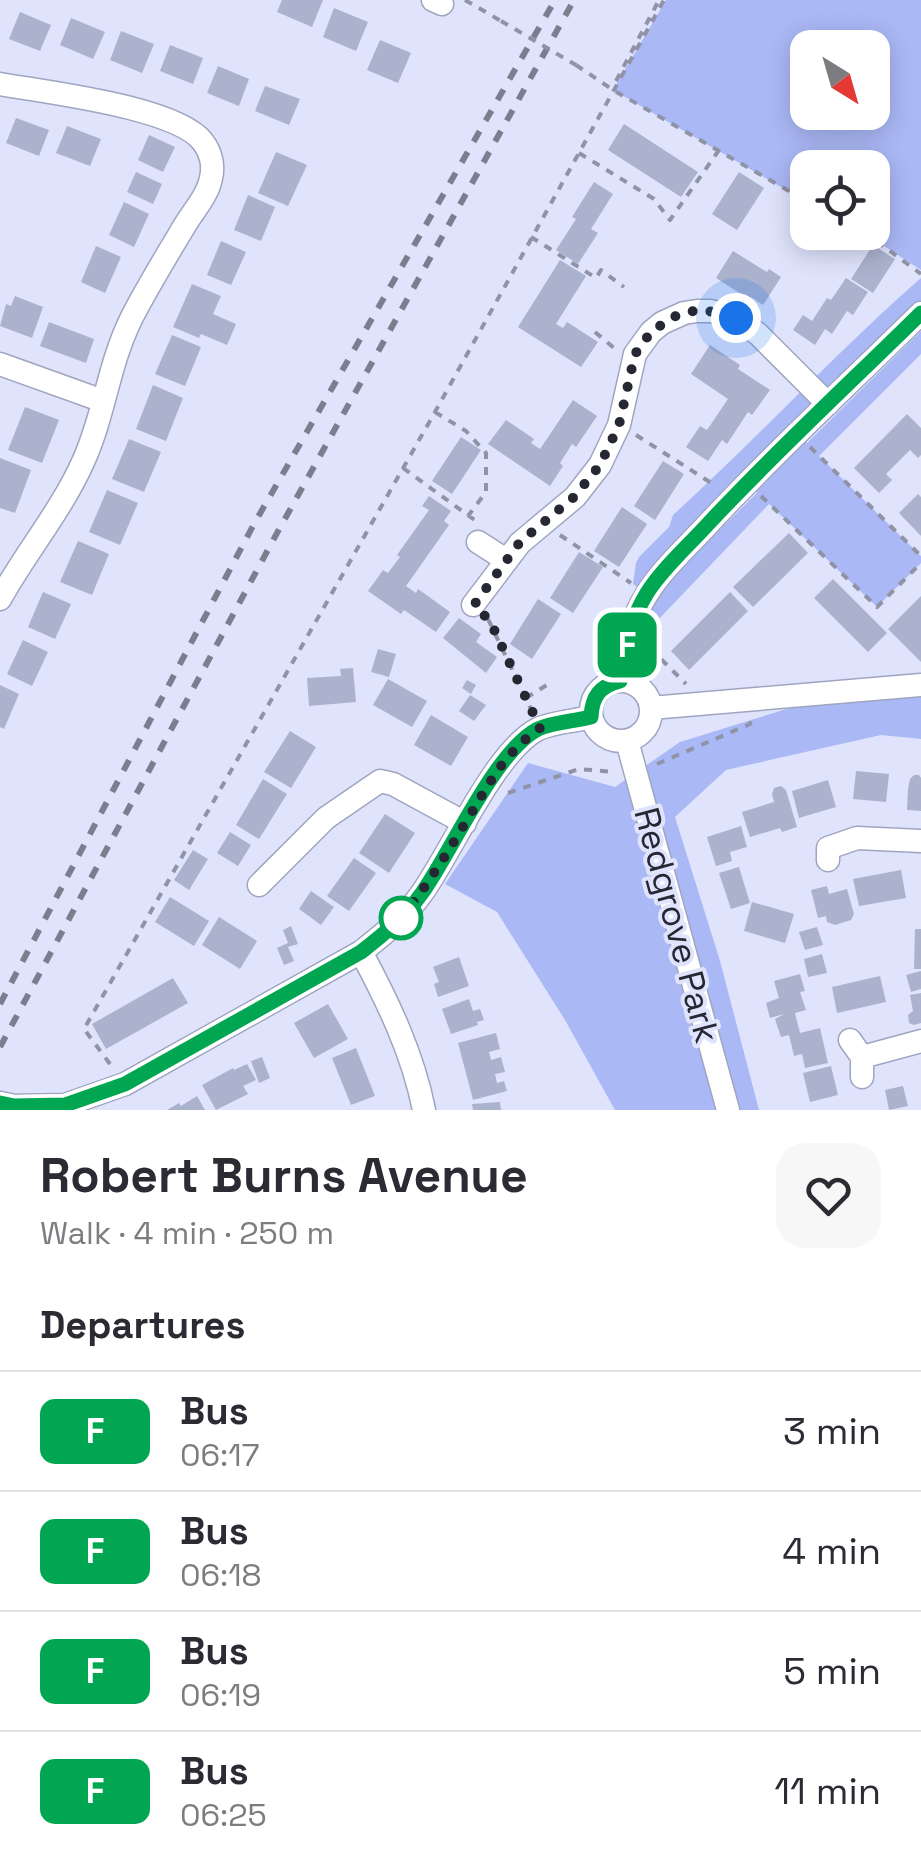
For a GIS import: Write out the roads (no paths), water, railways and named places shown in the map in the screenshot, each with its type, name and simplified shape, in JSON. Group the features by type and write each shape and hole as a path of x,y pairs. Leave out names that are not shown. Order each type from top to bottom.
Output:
{"street":[{"path":"0,84 131,107 189,130 208,150 212,170 208,190 167,254 114,358 96,432 82,464 0,598"},
{"path":"474,605 520,542 588,482 619,425 631,367 642,342 662,323 697,310 724,313 748,325 828,404"},
{"path":"620,681 630,635 647,594 740,490 921,313"},
{"path":"0,364 103,402"},
{"path":"478,542 506,560"},
{"path":"620,681 635,684 646,694 651,708 649,722 640,734 627,740 612,740 598,732 591,717 592,704 597,692 620,681"},
{"path":"651,708 921,685"},
{"path":"7,1105 65,1105 125,1084 361,952 396,924 422,894 502,762 520,742 540,728 591,717"},
{"name":"Redgrove Park","path":"627,740 728,1110"},
{"path":"259,886 326,818 380,782 393,784 465,824"},
{"path":"822,849 857,838 921,841"},
{"path":"361,952 412,1060 424,1110"},
{"path":"858,1058 921,1041"}],"railway":[{"path":"0,1004 254,524 555,0"},
{"path":"0,1047 277,533 574,0"}]}
